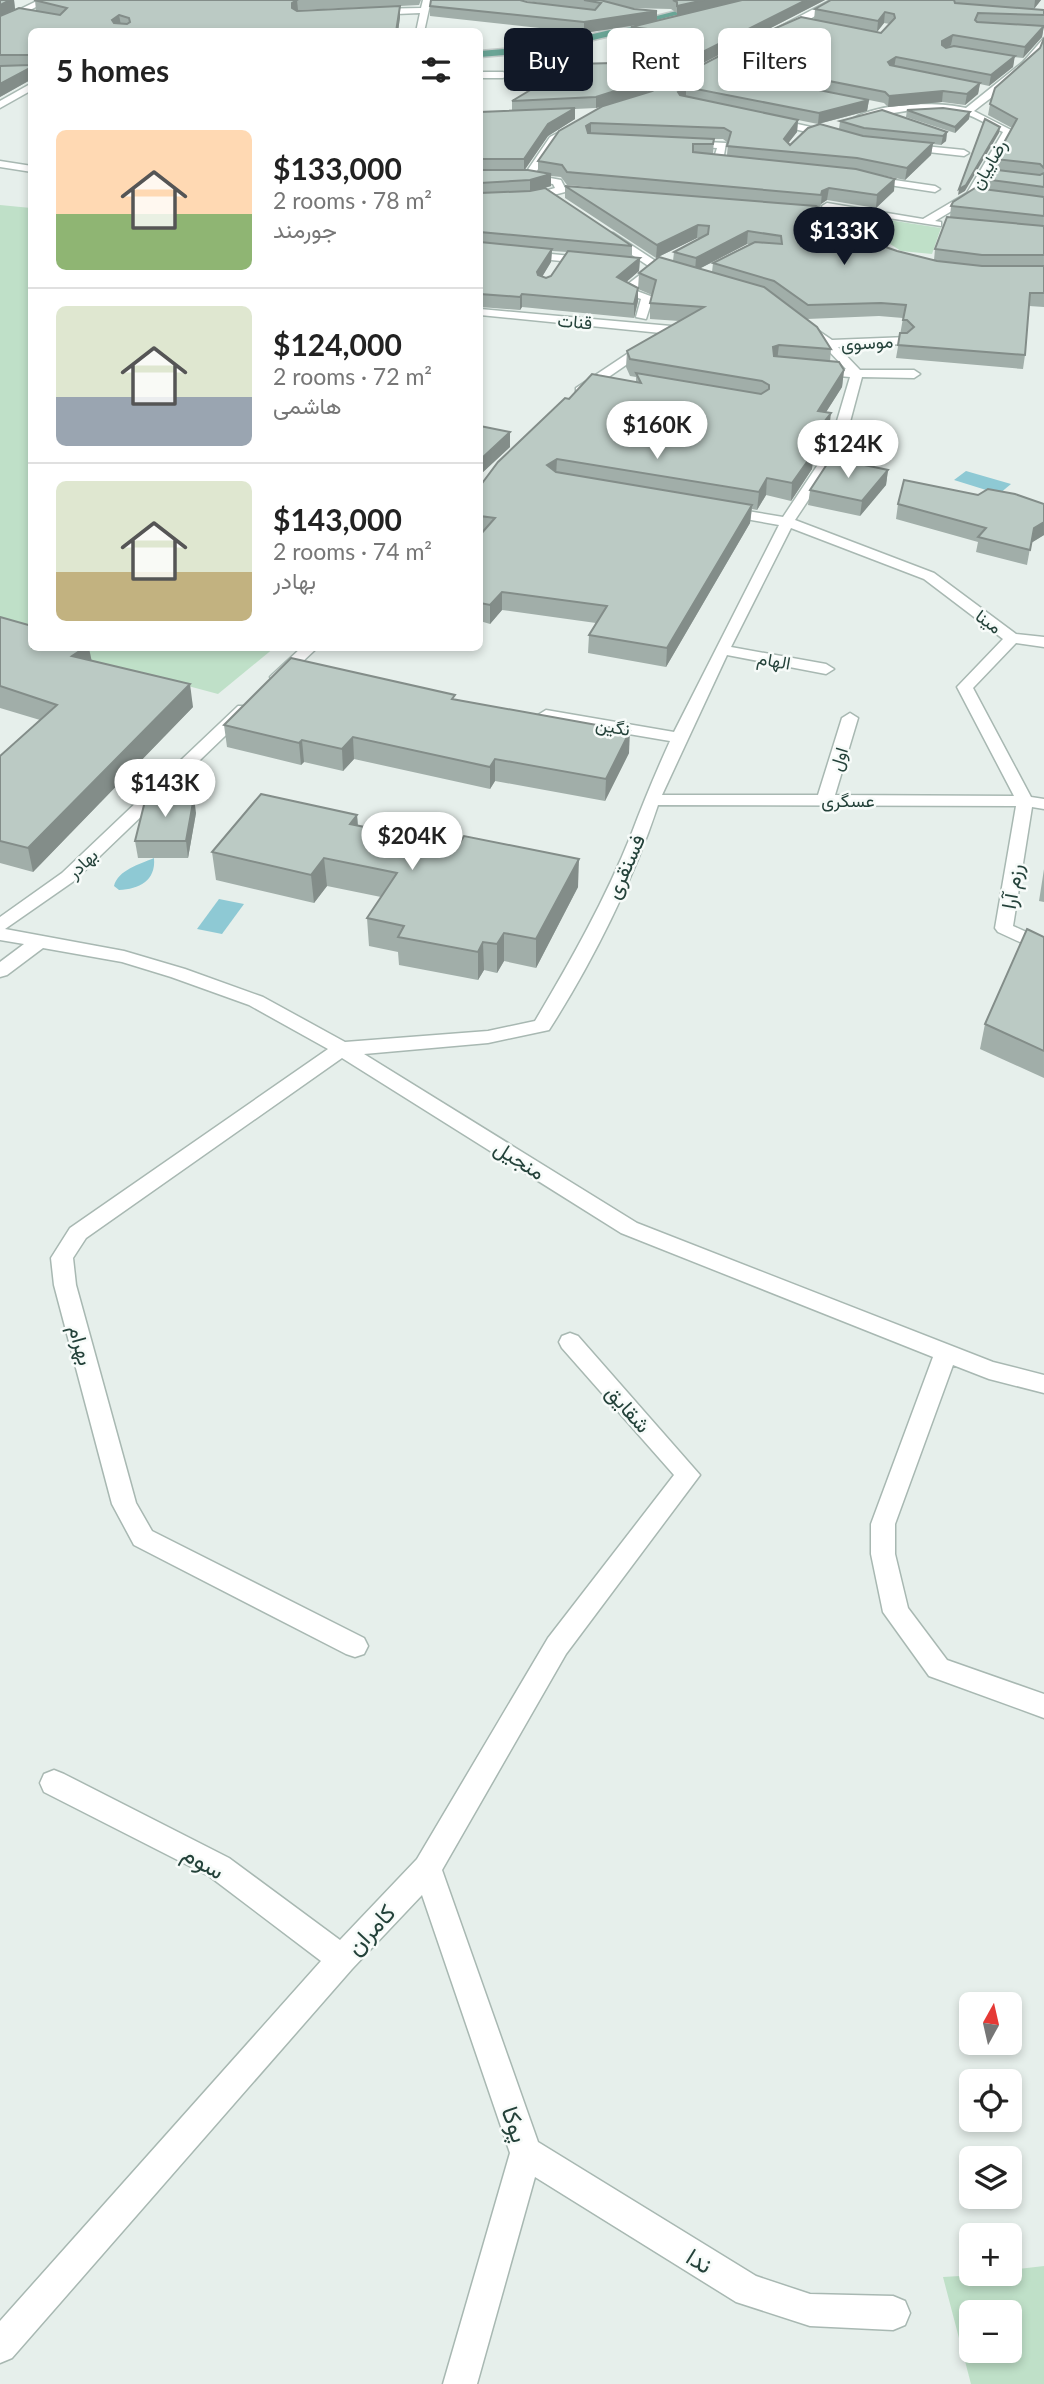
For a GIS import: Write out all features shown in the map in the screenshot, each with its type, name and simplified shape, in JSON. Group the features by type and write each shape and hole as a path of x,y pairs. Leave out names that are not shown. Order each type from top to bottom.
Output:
{"main road":[{"path":"619,28 732,0"},
{"path":"654,28 743,6"},
{"path":"483,54 504,53"}],"street":[{"path":"0,22 47,0"},
{"path":"786,28 837,0 850,1"},
{"path":"11,3 33,6"},
{"path":"362,13 426,5 421,28"},
{"path":"18,13 40,16"},
{"path":"638,14 670,15"},
{"path":"799,22 811,24"},
{"path":"593,32 595,28"},
{"path":"802,135 893,111 942,108 971,110 1026,64 1043,44"},
{"path":"1013,62 1026,64"},
{"path":"483,75 503,75"},
{"path":"0,105 28,88"},
{"path":"981,89 993,92"},
{"path":"866,105 893,111"},
{"name":"رضاییان","path":"925,222 971,195 988,176 1008,131 971,110"},
{"path":"527,177 553,139 587,117 572,114"},
{"path":"877,114 902,122"},
{"path":"760,119 851,139"},
{"path":"678,143 723,145 719,163"},
{"path":"887,145 964,153"},
{"path":"0,164 28,168"},
{"path":"483,176 527,177 557,182 557,196"},
{"path":"855,176 898,186 934,189"},
{"path":"483,200 557,196 575,191"},
{"path":"971,195 983,197"},
{"path":"827,205 858,239 890,254"},
{"path":"806,212 827,205 951,226"},
{"path":"603,230 656,266"},
{"path":"483,250 560,263 606,262"},
{"path":"642,317 647,296 625,291 656,266 680,254"},
{"path":"631,264 687,273"},
{"name":"قنات","path":"483,312 671,330 600,377"},
{"path":"788,314 830,344 857,374"},
{"name":"موسوی","path":"830,344 904,340"},
{"path":"831,372 914,374"},
{"name":"فسنقری","path":"342,1049 488,1037 542,1026 581,959 639,836 651,800 722,650 788,522 835,448 857,374"},
{"path":"573,398 600,377 626,382"},
{"name":"مینا","path":"706,509 788,522 929,576 1012,638 965,687 1026,801"},
{"path":"1012,638 1044,642"},
{"name":"الهام","path":"722,650 826,669"},
{"name":"بهادر","path":"0,925 68,877 306,651"},
{"path":"286,670 312,674"},
{"name":"نگین","path":"546,715 680,738"},
{"name":"اول","path":"825,800 850,718"},
{"name":"عسگری","path":"651,800 1026,801 1044,804"},
{"name":"رزم آرا","path":"1026,801 1004,928 1044,947"},
{"name":"منجیل","path":"0,934 124,957 178,973 256,1002 342,1049 629,1228 989,1370 1044,1384"},
{"path":"0,971 39,942"},
{"name":"بهرام","path":"342,1049 78,1233 62,1258 65,1285 124,1504 142,1538 355,1646"},
{"name":"شقایق","path":"570,1342 688,1475"},
{"path":"946,1352 883,1524 883,1554 896,1612 938,1668 1044,1706"},
{"name":"کامران","path":"0,2346 342,1959 427,1869 557,1646 688,1475"},
{"name":"سوم","path":"54,1783 219,1867 342,1959"},
{"name":"پوکا","path":"427,1869 526,2153 460,2384"},
{"name":"ندا","path":"526,2153 748,2290 810,2310 893,2314"}],"green space":[{"path":"0,205 28,208 28,640 0,627"},
{"path":"842,213 941,228 932,254 901,251"},
{"path":"57,651 270,651 218,694"},
{"path":"1044,2266 1044,2384 971,2384 966,2363 1022,2363 1022,2300 959,2300 959,2338 943,2277 959,2276 959,2286 1022,2286 1022,2269"}],"water":[{"path":"966,471 1011,484 999,494 954,480"},
{"path":"154,858 152,873 145,882 119,890 114,886 116,880 125,872"},
{"path":"219,899 244,904 222,934 197,929"}],"building":[{"path":"34,0 297,0 292,3 292,8 297,11 400,6 397,28 28,28 28,55 0,55 0,16 19,8 60,15 67,8","holes":["119,15 129,18 130,22 114,23 112,20"]},
{"path":"431,0 520,0 595,10 601,3 584,0 600,0 634,9 657,11 584,22 430,6"},
{"path":"673,0 704,0 677,6 677,2"},
{"path":"742,0 806,0 750,28 718,28 718,44 704,51 704,28 631,27"},
{"path":"831,0 954,0 955,3 1044,10 1044,15 978,13 975,20 1044,26 1025,47 953,35 942,41 946,48 954,46 1015,56 991,75 896,57 888,62 890,65 980,83 967,94 943,91 889,96 885,92 831,81 831,28 776,28 801,17 881,33 895,18 894,14 885,12 878,21 815,9"},
{"path":"1044,38 1044,168 1040,164 995,159 1017,119 990,104 995,88 1040,48"},
{"path":"718,57 718,91 824,91 869,100 819,113 704,91 704,64"},
{"path":"607,63 607,91 615,91 596,97 512,101 529,91 593,91 593,64"},
{"path":"28,65 28,69 0,84 0,66"},
{"path":"652,91 680,91 680,95 798,120 784,139 790,145 808,128 820,124 863,136 933,143 907,168 857,158 727,146 731,132 724,128 591,123 586,126 588,133 714,139 713,144 693,144 693,152 856,169 895,179 877,195 829,188 822,191 821,195 567,172 562,165 538,161 559,131 603,106"},
{"path":"575,108 548,124 524,159 483,159 483,112"},
{"path":"943,108 970,112 955,127 907,110"},
{"path":"882,110 947,132 943,136 864,128 840,121"},
{"path":"985,119 1000,127 966,185 959,189"},
{"path":"989,169 1040,175 1044,173 1044,187 983,179"},
{"path":"483,170 528,170 551,174 530,180 483,183"},
{"path":"565,186 816,206 846,225 840,231 897,251 937,261 982,266 1044,266 1044,293 1030,293 1025,355 898,345 900,333 907,333 914,327 907,320 903,320 906,305 808,305 774,281 713,263 755,242 782,244 781,236 748,231 696,258 674,252 708,234 709,226 698,225 657,245"},
{"path":"545,188 632,246 483,232 483,193"},
{"path":"975,188 1044,197 1044,216 951,206"},
{"path":"947,217 1044,226 1044,255 982,255 935,249"},
{"path":"483,242 552,249 537,272 546,278 551,276 568,251 640,258 617,277 638,288 634,304 522,294 520,297 483,294"},
{"path":"659,257 764,287 817,327 831,349 779,345 773,347 774,356 839,362 844,370 818,411 831,413 803,449 814,452 792,483 767,478 759,492 557,459 547,465 556,472 752,505 667,648 589,635 607,606 502,592 490,605 483,604 483,532 495,518 483,516 483,482 498,462 565,398 569,399 592,374 641,383 636,373 761,394 769,389 769,385 762,381 630,359 627,351 704,307 650,303 656,280 639,273"},
{"path":"483,427 510,432 483,457"},
{"path":"831,458 888,470 862,501 810,490"},
{"path":"904,480 978,495 988,489 1015,494 1044,504 1044,522 1034,528 1030,550 978,537 986,528 898,504"},
{"path":"0,617 28,625 28,651 80,651 72,656 190,684 28,848 0,841 0,756 57,705 0,686"},
{"path":"291,658 455,695 452,699 630,731 606,779 495,759 490,767 353,737 342,749 302,740 299,743 224,725"},
{"path":"261,794 357,815 350,824 458,846 464,836 579,859 536,939 504,933 497,944 483,942 478,952 398,937 404,926 367,918 397,873 324,858 311,875 212,852"},
{"path":"146,797 194,797 186,841 135,841"},
{"path":"1027,929 1044,937 1044,1051 985,1024"}]}
